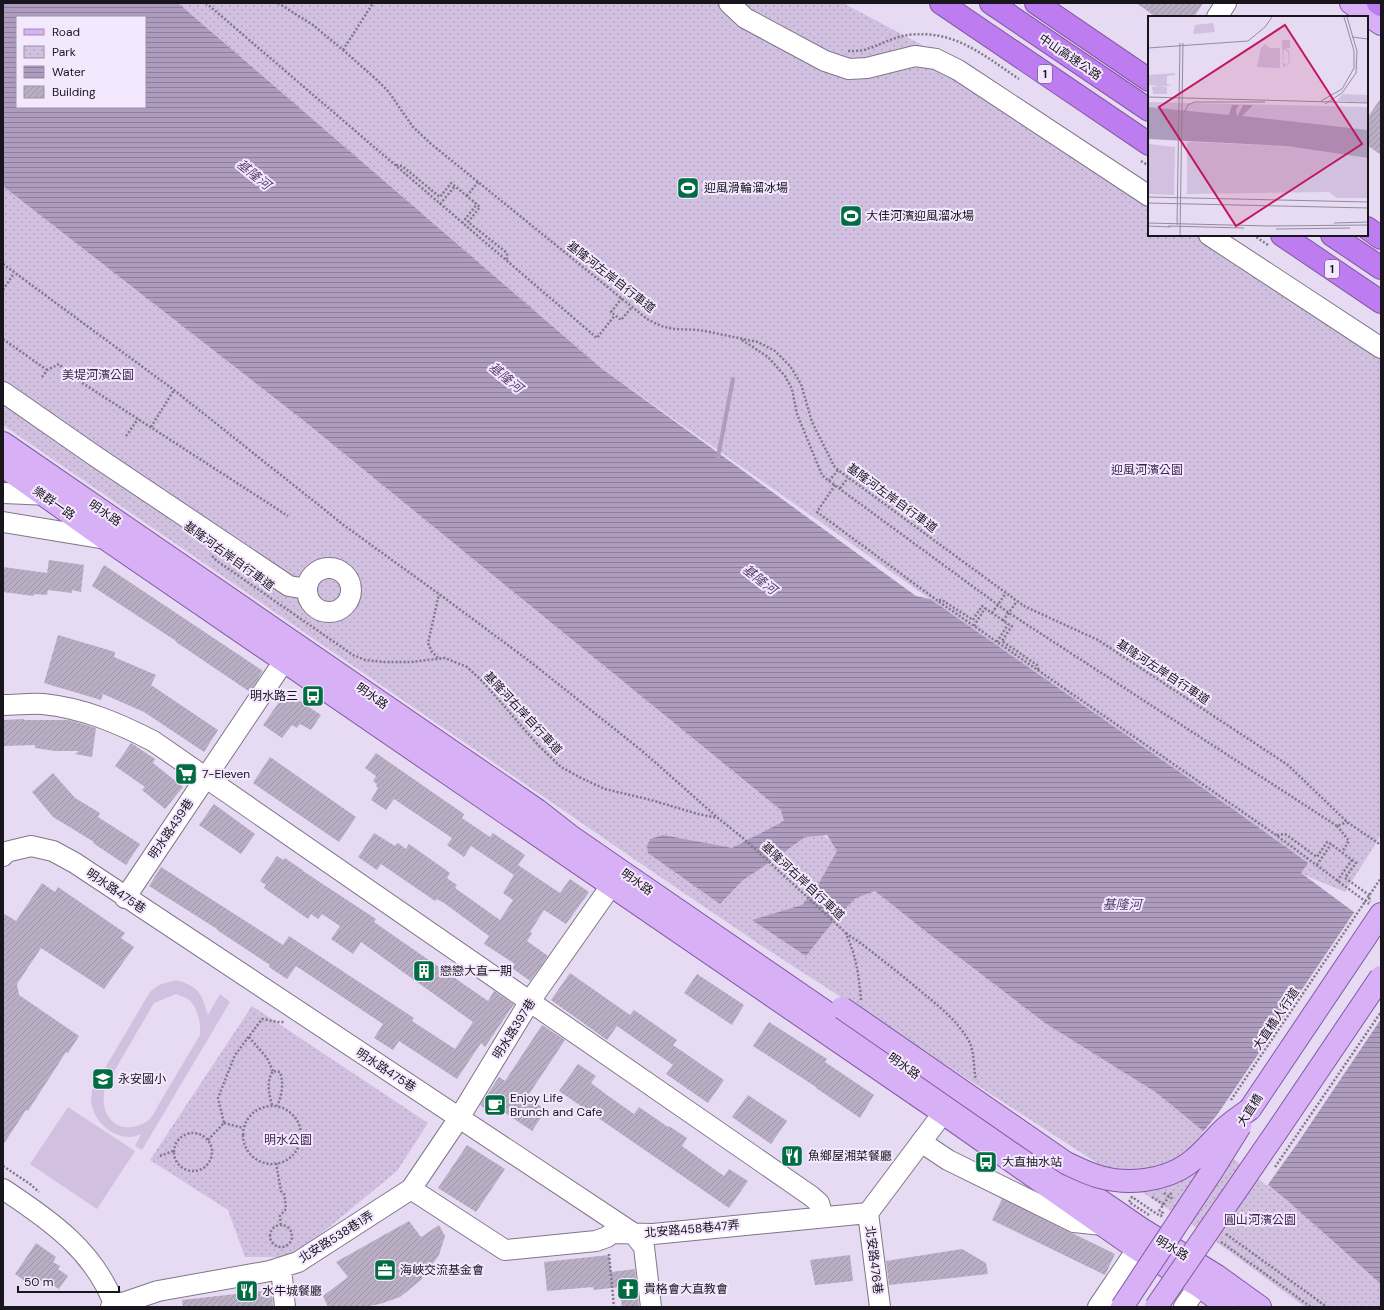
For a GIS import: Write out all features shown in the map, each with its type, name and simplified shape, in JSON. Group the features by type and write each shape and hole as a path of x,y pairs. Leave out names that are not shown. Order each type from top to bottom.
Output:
{"highway":[{"name":"1","path":"941,3 1148,143"},
{"name":"中山高速公路","path":"991,3 1148,109"},
{"path":"1036,3 1148,79"},
{"path":"1368,229 1381,238"},
{"name":"1","path":"1283,236 1381,302"},
{"name":"1","path":"1333,236 1381,268"}],"main road":[{"path":"1335,3 1354,16"},
{"path":"1351,3 1381,24"},
{"path":"1368,26 1381,34"},
{"name":"樂群一路","path":"3,443 86,500"},
{"name":"樂群一路","path":"3,466 106,539"},
{"name":"明水路","path":"86,500 537,810 569,835 616,879 943,1113 1103,1225 1145,1233"},
{"name":"明水路","path":"106,539 284,661 616,879 1145,1233 1204,1278 1260,1307"},
{"path":"537,810 579,832 782,971 842,1008 1066,1163 1086,1173 1101,1178 1120,1181 1148,1180 1172,1172 1187,1165 1205,1150 1224,1129 1240,1106"},
{"name":"大直橋","path":"1122,1307 1212,1171 1240,1106 1381,914"},
{"path":"1156,1307 1278,1131 1381,977"},
{"name":"明水路","path":"1204,1278 1228,1307"}],"street":[{"path":"728,3 745,18 825,61 849,69 867,68 915,56 936,59 958,70 1148,195"},
{"path":"1218,16 1226,3"},
{"path":"1211,236 1381,348"},
{"path":"3,392 89,452 289,586 307,589"},
{"name":"明水路","path":"3,494 42,494 86,500"},
{"name":"明水路","path":"3,522 106,539"},
{"name":"明水路439巷","path":"125,898 284,661"},
{"path":"3,705 42,704 78,710 116,723 153,740 810,1196 819,1203 823,1217"},
{"name":"明水路475巷","path":"3,856 6,852 31,846 53,851 75,863 125,898 633,1233 644,1247 651,1307"},
{"name":"明水路397巷","path":"411,1189 459,1118 530,1001 616,879"},
{"path":"868,1213 943,1113"},
{"path":"921,1142 948,1160 1074,1222 1103,1225"},
{"path":"3,1189 54,1224 72,1240 90,1260 108,1288 114,1307"},
{"name":"北安路458巷47弄","path":"411,1189 505,1250 596,1241 608,1237 612,1233 653,1234 868,1213"},
{"name":"北安路538巷1弄","path":"114,1307 158,1291 270,1271 298,1262 411,1189"},
{"name":"北安路476巷","path":"868,1213 880,1307"},
{"path":"1098,1307 1145,1233"},
{"path":"281,1268 285,1307"},
{"path":"1184,1307 1204,1278"}],"path":[{"path":"206,3 597,338 615,315"},
{"name":"基隆河左岸自行車道","path":"278,3 313,25 388,91 413,127 430,143 647,319 661,326 673,329 700,330 742,340 758,342 775,351 790,366 801,384 812,422 834,466 838,470 1026,607 1098,640 1288,765 1347,822 1381,845"},
{"path":"343,50 373,3"},
{"path":"395,166 402,166 440,197 451,183 477,204 480,207 468,222 507,254 507,261"},
{"path":"467,196 478,182"},
{"path":"440,204 455,186"},
{"path":"462,223 477,204"},
{"path":"3,264 174,390 345,526 528,660 635,745 718,818"},
{"path":"3,290 14,273"},
{"path":"622,298 611,312 621,320 632,307"},
{"path":"3,339 47,370"},
{"path":"742,340 768,357 785,376 792,389 796,414 822,475 829,481 1009,613 1337,826 1349,841 1342,852"},
{"path":"42,378 47,370 59,364 70,375 288,516"},
{"path":"151,427 174,390"},
{"path":"126,436 138,419"},
{"path":"829,481 838,470"},
{"path":"840,488 848,477"},
{"path":"835,486 817,512 938,601 1276,836 1370,904 1369,896 1345,878 1356,863 1331,844 1327,842 1317,857 1285,834 1276,836"},
{"name":"基隆河右岸自行車道","path":"209,553 217,561 353,655 365,660 384,662 411,662 445,658 467,667 483,682 538,745 561,767 580,778 605,789 718,818 743,838 845,932 852,947 859,974 861,1000 864,1005"},
{"path":"992,613 1006,593"},
{"path":"438,658 432,652 428,643 439,594"},
{"path":"938,601 942,600 973,620 982,606 1012,626 1002,641 1037,665 1039,671"},
{"path":"1004,621 1017,601"},
{"path":"974,626 985,608"},
{"path":"997,642 1008,624"},
{"path":"1337,826 1347,822"},
{"path":"1316,865 1331,844"},
{"path":"1337,881 1352,860"},
{"name":"大直橋人行道","path":"1240,1106 1381,878"},
{"path":"845,932 919,990 954,1022 969,1041 974,1054 976,1086"},
{"path":"224,1123 218,1098 235,1055 262,1019 278,1022 290,1021 295,1010"},
{"path":"249,1037 267,1058 273,1071"},
{"path":"272,1105 269,1092 270,1076 273,1071"},
{"path":"273,1071 280,1072 282,1076 282,1094 277,1106"},
{"path":"272,1105 277,1106 286,1109 296,1118 301,1131 300,1140 292,1156 284,1161 266,1163 258,1160 250,1154 245,1146 243,1128 247,1119 254,1112 262,1107 272,1105"},
{"path":"224,1123 243,1128"},
{"path":"208,1140 224,1123"},
{"path":"196,1133 208,1140 211,1145 212,1158 209,1163 199,1171 193,1172 181,1168 177,1163 173,1151 178,1139 184,1135 196,1133"},
{"path":"160,1156 173,1151"},
{"path":"276,1163 281,1190 284,1194 286,1204 286,1209 280,1216 281,1226"},
{"path":"1150,1196 1168,1208"},
{"path":"1145,1233 1129,1202 1132,1197 1158,1214"},
{"path":"1171,1204 1174,1200"},
{"path":"281,1226 288,1228 291,1234 291,1241 283,1247 273,1244 270,1237 272,1230 281,1226"},
{"path":"608,1237 614,1307"},
{"path":"1222,1242 1312,1307"}],"green space":[{"name":"迎風河濱公園","path":"178,3 843,3 933,51 1148,192 1148,236 1214,236 1381,347 1381,835 1345,892 1300,873 930,599 601,368"},
{"name":"美堤河濱公園","path":"3,177 907,902 1248,1151 1381,1273 1381,1307 1305,1307 1199,1229 759,944 3,425"},
{"path":"176,980 190,985 201,996 208,1015 220,994 230,1002 142,1150 135,1146 141,1134 130,1137 115,1134 99,1121 91,1102 92,1090 150,992 159,985","holes":["176,994 188,999 194,1006 199,1020 200,1035 151,1118 140,1125 130,1127 120,1126 112,1121 106,1113 104,1100 105,1087 154,1003"]},
{"name":"明水公園","path":"252,1006 428,1123 397,1171 300,1251 284,1257 245,1257 228,1210 150,1160"},
{"path":"68,1107 135,1151 97,1209 30,1164"}],"water":[{"name":"基隆河","path":"3,3 178,3 601,368 916,596 930,599 1308,863 1301,873 1381,932 1381,1284 1288,1201 1157,1093 1045,1023 875,891 856,898 836,918 806,956 752,920 802,905 818,885 837,851 827,835 805,837 743,880 720,904 648,853 647,846 650,839 663,835 732,848 784,821 781,810 303,420 3,186"}],"pier":[{"path":"1355,911 1381,930 1381,1019 1267,1186 1202,1133 1217,1115"}],"building":[{"path":"1136,3 1203,3 1195,16 1155,16"},
{"path":"1381,98 1381,155 1368,146 1368,117"},
{"path":"49,560 84,565 81,592 72,590 72,593 48,590 47,595 34,594 34,596 3,592 3,567 47,573"},
{"path":"104,565 263,671 250,692 92,586"},
{"path":"58,635 115,652 114,657 156,675 151,685 218,730 204,752 144,712 103,694 101,700 44,683"},
{"path":"286,692 321,715 311,730 300,724 297,728 292,725 282,738 263,725"},
{"path":"3,720 69,720 96,728 92,757 75,754 79,751 55,751 35,748 35,745 3,746"},
{"path":"131,743 155,759 153,763 183,787 165,809 142,790 145,787 115,766"},
{"path":"376,753 464,814 462,818 490,837 493,833 525,855 518,865 560,893 570,879 589,892 566,924 544,910 530,932 532,933 527,941 548,956 530,981 512,968 515,964 484,944 489,936 444,903 437,899 435,901 381,864 377,870 358,857 374,833 395,846 398,843 406,849 409,844 450,873 447,878 457,885 455,888 500,920 513,900 503,893 514,875 471,846 464,857 447,845 452,838 394,799 386,810 371,800 378,788 376,786 377,784 373,781 376,776 365,768"},
{"path":"270,757 356,817 339,842 253,783"},
{"path":"53,773 75,798 100,813 98,817 140,844 126,865 93,843 94,842 53,817 32,792"},
{"path":"214,804 255,834 241,854 199,825"},
{"path":"277,856 283,860 285,858 376,919 374,922 488,1001 494,991 514,1004 485,1047 481,1043 457,1079 399,1041 393,1050 374,1038 383,1024 296,966 287,979 269,967 270,965 217,929 149,886 161,867 283,945 289,936 414,1018 412,1021 455,1049 473,1022 361,942 353,954 331,939 340,926 322,914 318,919 311,914 308,919 264,888 266,885 260,881"},
{"path":"42,883 55,892 58,887 125,933 121,938 134,947 104,989 41,948 17,984 19,995 79,1036 68,1053 66,1052 28,1111 26,1110 3,1145 3,913 16,921"},
{"path":"570,973 630,1015 634,1010 677,1040 673,1045 724,1080 708,1103 666,1074 673,1065 617,1026 607,1040 551,1000"},
{"path":"697,974 744,1005 732,1025 684,993"},
{"path":"769,1022 827,1059 825,1062 874,1095 860,1118 753,1046"},
{"path":"542,1025 565,1040 527,1097 546,1110 532,1131 498,1108 494,1115 480,1105 499,1077 505,1081"},
{"path":"578,1064 596,1076 591,1083 634,1114 639,1107 687,1138 682,1146 724,1176 729,1169 748,1181 729,1208 559,1091"},
{"path":"748,1095 787,1121 771,1144 732,1117"},
{"path":"467,1145 505,1169 476,1212 438,1188"},
{"path":"1002,1199 1115,1254 1105,1275 992,1220"},
{"name":"海峽交流基金會","path":"409,1221 421,1237 439,1225 445,1236 439,1255 421,1280 400,1297 380,1304 364,1307 328,1307 323,1296 348,1277 336,1262"},
{"path":"36,1243 56,1257 53,1262 60,1266 58,1269 68,1276 59,1289 54,1286 52,1288 40,1280 35,1288 15,1274"},
{"path":"962,1249 986,1263 988,1274 889,1285 886,1261"},
{"path":"609,1255 611,1272 635,1269 639,1307 622,1307 619,1287 594,1290 593,1287 547,1291 544,1262"},
{"path":"850,1255 853,1281 815,1285 810,1260"},
{"path":"272,1290 273,1307 183,1307 182,1300"}],"waterway":[{"path":"718,457 733,379"}],"place":[{"name":"迎風滑輪溜冰場","path":"688,188"},
{"name":"大佳河濱迎風溜冰場","path":"851,216"},
{"name":"明水路三","path":"313,696"},
{"name":"7-Eleven","path":"186,774"},
{"name":"戀戀大直一期","path":"424,971"},
{"name":"永安國小","path":"103,1079"},
{"name":"Enjoy Life Brunch and Cafe","path":"495,1105"},
{"name":"魚鄉屋湘菜餐廳","path":"792,1156"},
{"name":"大直抽水站","path":"986,1162"},
{"name":"海峽交流基金會","path":"385,1270"},
{"name":"貴格會大直教會","path":"628,1289"},
{"name":"水牛城餐廳","path":"247,1291"}],"park label":[{"name":"圓山河濱公園","path":"1260,1220"}]}
